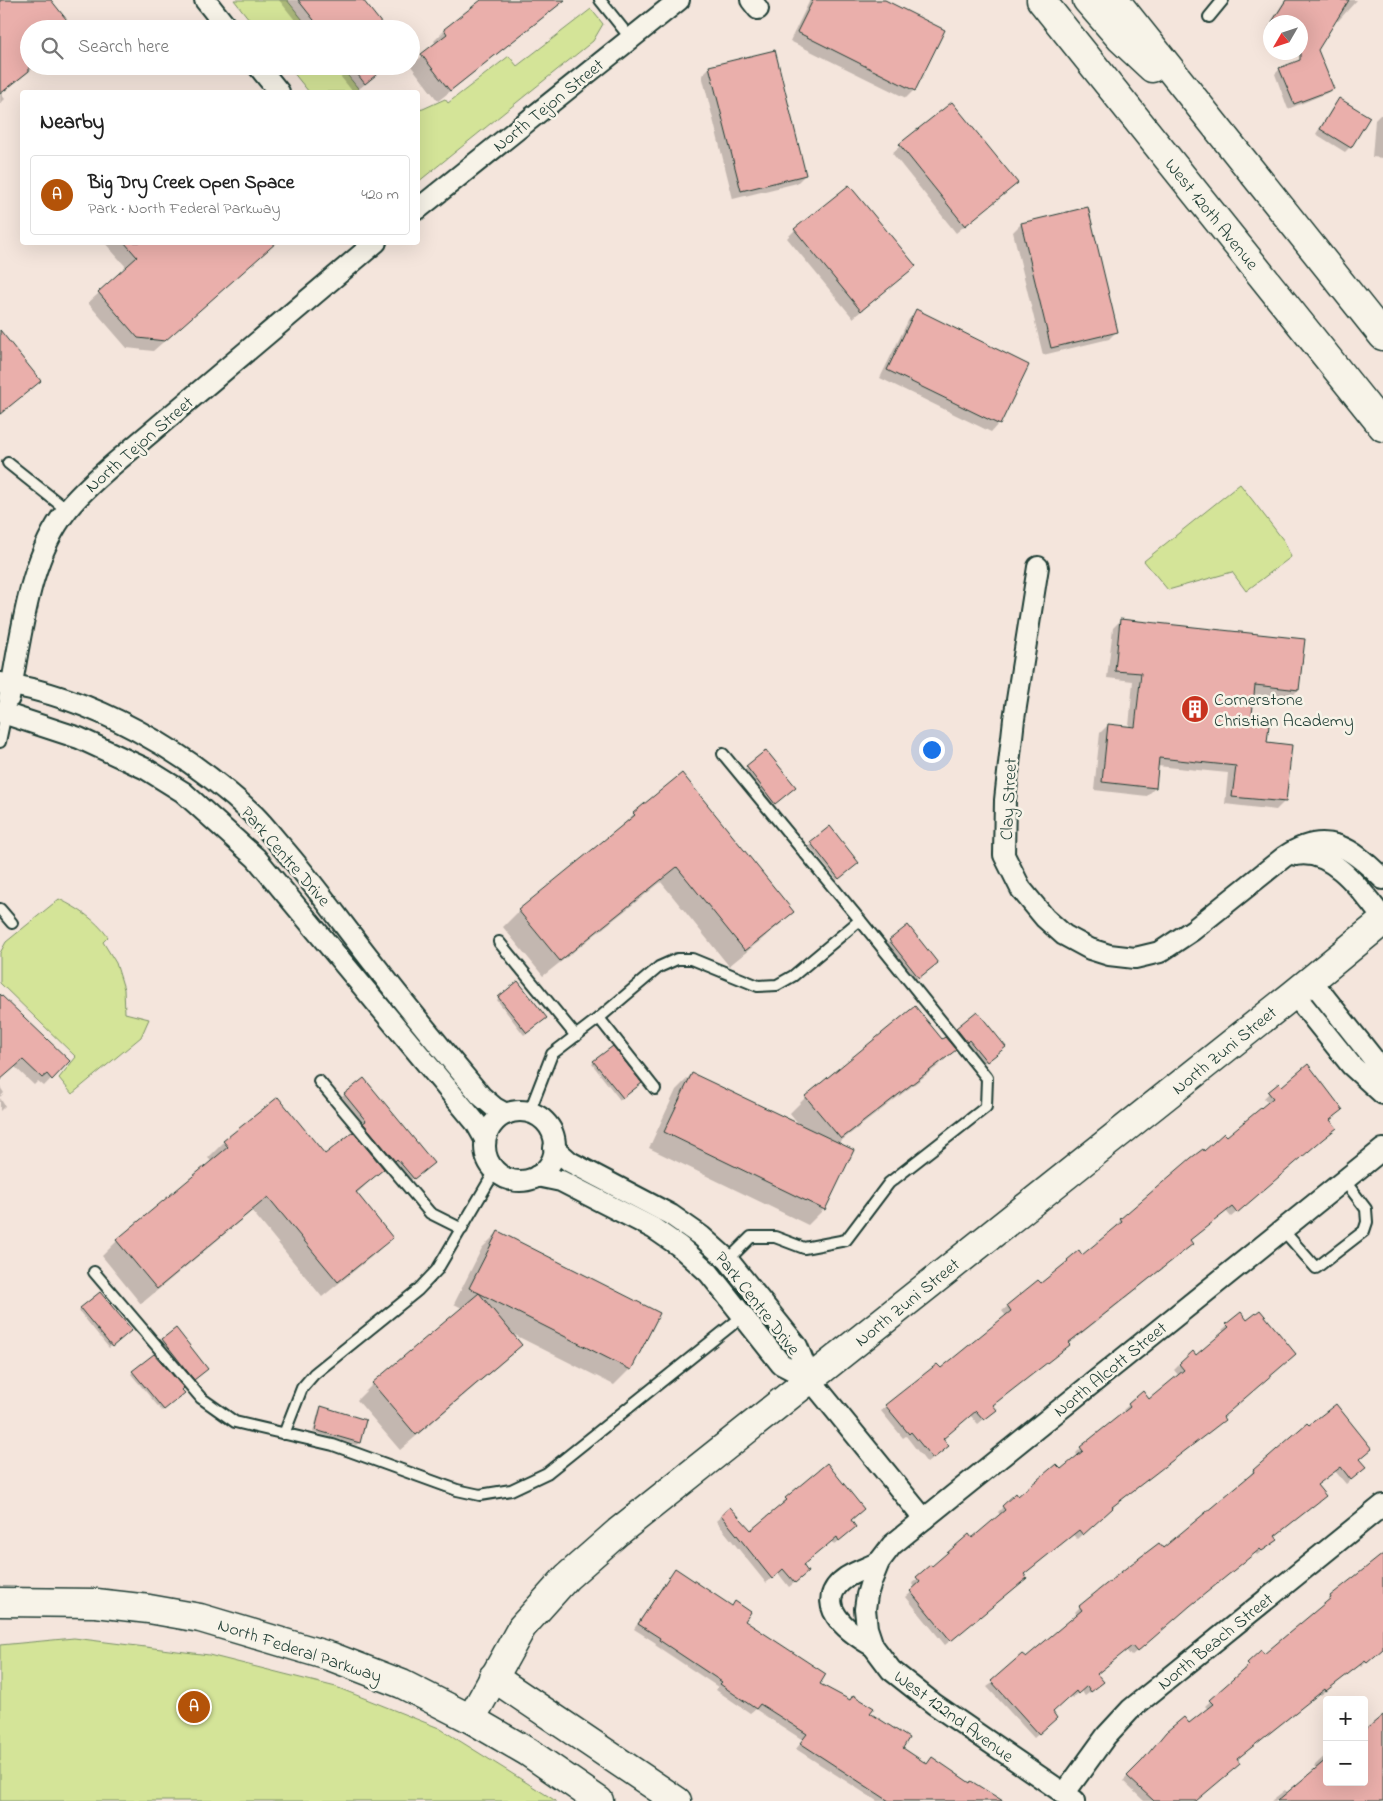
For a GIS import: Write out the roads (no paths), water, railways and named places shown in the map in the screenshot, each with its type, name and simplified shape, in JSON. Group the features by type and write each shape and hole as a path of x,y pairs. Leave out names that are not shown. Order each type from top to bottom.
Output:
{"main road":[{"name":"West 120th Avenue","path":"1041,0 1383,428"},
{"path":"1088,0 1120,39 1214,125"},
{"path":"1115,0 1383,336"},
{"name":"North Zuni Street","path":"471,1719 522,1627 567,1576 618,1532 1302,987 1383,920"},
{"name":"North Federal Parkway","path":"5,1602 96,1603 149,1609 200,1618 332,1657 402,1684 471,1719 528,1752 599,1801"},
{"path":"493,1678 677,1801"}],"street":[{"path":"205,0 221,20"},
{"name":"North Tejon Street","path":"420,207 679,0"},
{"path":"265,75 277,90"},
{"name":"North Tejon Street","path":"3,712 6,684 32,583 55,527 67,510 82,493 116,462 372,245"},
{"name":"Clay Street","path":"1038,568 1014,719 1005,800 1004,855 1021,889 1044,918 1064,935 1090,948 1109,955 1135,958 1160,952 1193,930 1295,850 1306,846 1324,843 1342,846 1369,864 1383,879"},
{"name":"Park Centre Drive","path":"6,684 52,696 100,712 154,739 220,785 256,817 308,878 378,970 480,1096 506,1114"},
{"name":"Park Centre Drive","path":"3,712 80,738 146,769 183,792 256,858 476,1123 485,1139"},
{"path":"1284,858 1315,855 1326,860 1356,884 1383,920"},
{"path":"1302,987 1372,1058 1383,1079"},
{"path":"1302,987 1351,1065 1383,1094"},
{"path":"529,1113 540,1118 548,1126 553,1136 554,1148 552,1159 546,1169 538,1176 527,1181 515,1181 504,1178 488,1162 485,1139 490,1128 506,1114 529,1113"},
{"name":"Park Centre Drive","path":"554,1148 570,1162 671,1215 701,1236 728,1260 797,1346 810,1379"},
{"name":"North Alcott Street","path":"865,1609 866,1596 879,1562 892,1546 1383,1149"},
{"name":"Park Centre Drive","path":"538,1176 561,1181 653,1228 679,1246 709,1273 781,1364 810,1379"},
{"path":"810,1379 924,1519"},
{"name":"North Beach Street","path":"1069,1798 1106,1736 1131,1708 1383,1505"},
{"path":"873,1646 844,1627 835,1615 832,1605 835,1590 848,1577 879,1562"},
{"name":"West 122nd Avenue","path":"865,1609 867,1628 873,1646 891,1670 934,1704 1069,1798"}],"lane":[{"path":"600,0 631,39"},
{"path":"1209,16 1223,0"},
{"path":"8,463 67,510"},
{"path":"0,742 3,712"},
{"path":"723,754 987,1078 986,1107 889,1183 846,1240 804,1248 775,1237 751,1237 728,1260"},
{"path":"0,909 12,923"},
{"path":"529,1113 552,1054 599,1018 659,967 677,960 692,959 758,986 777,985 793,976 860,920"},
{"path":"499,942 576,1036"},
{"path":"599,1018 656,1089"},
{"path":"319,1081 430,1213 462,1229"},
{"path":"284,1434 302,1388 314,1374 418,1290 437,1270 495,1171"},
{"path":"1282,1229 1316,1268 1364,1232 1367,1222 1366,1209 1344,1180"},
{"path":"94,1272 202,1398 235,1422 333,1445 457,1490 480,1495 511,1490 548,1473 742,1316"}],"place":[{"name":"Cornerstone Christian Academy","path":"1195,709"},
{"name":"Big Dry Creek Open Space","path":"194,1707"}]}
